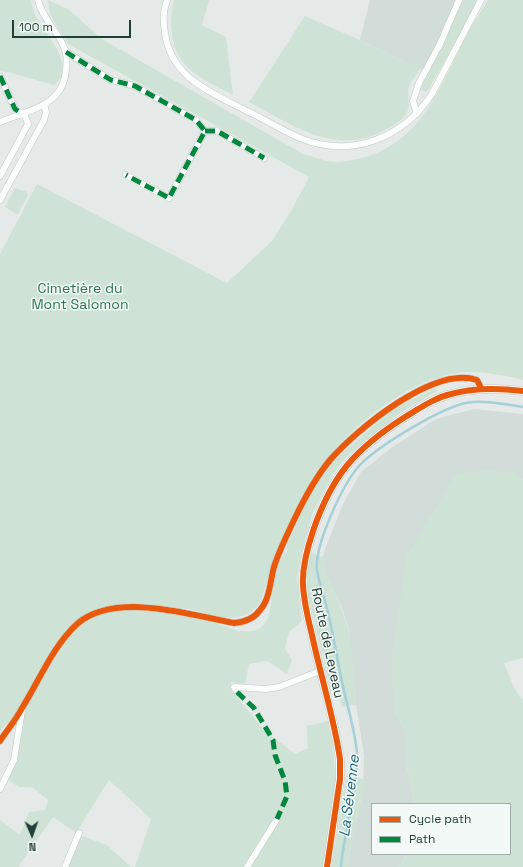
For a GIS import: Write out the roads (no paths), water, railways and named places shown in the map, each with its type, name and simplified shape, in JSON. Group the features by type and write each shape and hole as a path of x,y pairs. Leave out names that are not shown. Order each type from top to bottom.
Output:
{"street":[{"path":"0,122 44,104 56,97 62,87 66,72 66,52 61,40 43,13 38,0"},
{"path":"167,0 164,24 166,41 171,56 184,74 209,91 301,138 336,146 365,144 390,134 416,114 432,94 481,0"},
{"path":"416,114 413,101 419,83 440,44 459,0"},
{"path":"66,52 112,80 135,86 196,120 205,131"},
{"path":"0,76 15,109 26,118 27,126 0,176"},
{"path":"0,200 44,120 46,112 44,104"},
{"path":"205,131 217,131 264,158"},
{"path":"126,175 169,198 205,131"},
{"path":"0,741 22,710 50,660 69,632 78,623 90,616 107,610 129,606 161,608 234,623 244,622 253,618 261,610 266,601 274,567 281,549 311,486 329,461 349,440 392,407 416,392 448,380 462,378 477,380 480,388"},
{"name":"Route de Leveau","path":"327,867 338,796 340,768 336,738 304,597 303,572 310,539 318,515 334,482 358,452 400,421 441,397 480,388 523,391"},
{"path":"237,692 233,689 234,686 266,689 279,687 320,671"},
{"path":"0,789 14,760 22,710"},
{"path":"247,867 276,819"},
{"path":"65,867 79,833"}],"waterway":[{"name":"La Sévenne","path":"341,867 355,782 357,753 355,735 342,682 326,603 317,570 317,559 320,546 331,515 346,486 360,465 381,447 413,427 446,410 472,402 491,402 523,407"}],"park label":[{"name":"Cimetière du Mont Salomon","path":"80,298"}]}
